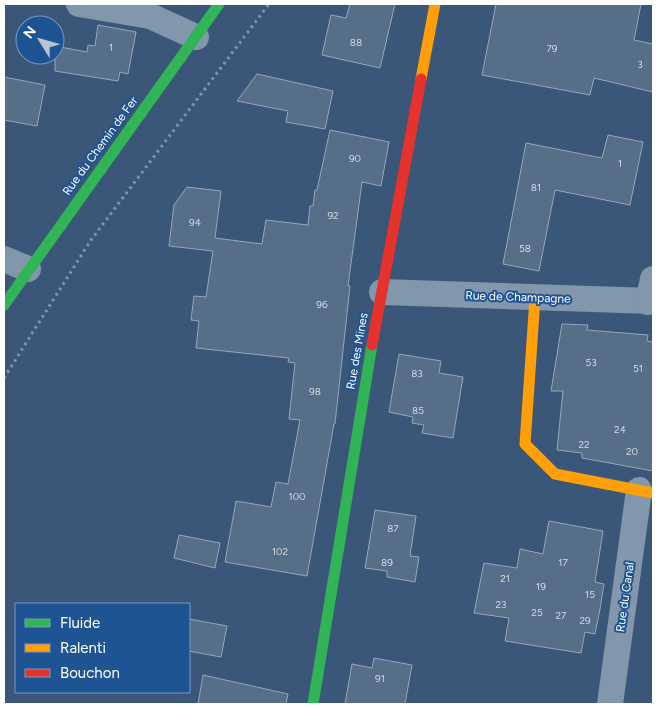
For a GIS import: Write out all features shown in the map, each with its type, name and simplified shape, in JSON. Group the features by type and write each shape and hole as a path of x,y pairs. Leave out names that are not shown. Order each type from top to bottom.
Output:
{"street":[{"path":"79,4 150,16 196,37"},
{"name":"Rue du Chemin de Fer","path":"4,305 219,4"},
{"name":"Rue des Mines","path":"313,704 374,330 435,4"},
{"path":"4,259 28,269"},
{"name":"Rue de Champagne","path":"382,292 535,298 651,294"},
{"path":"535,298 525,444 555,474 646,491"},
{"name":"Rue du Canal","path":"610,704 646,491"}],"path":[{"path":"4,378 92,240 268,4"}],"building":[{"path":"350,4 395,4 380,68 322,55 331,15 346,18"},
{"path":"496,4 641,4 634,40 653,44 653,92 594,78 590,95 482,75"},
{"path":"98,25 136,32 128,74 120,72 118,81 55,71 55,65 65,65 65,48 87,52 88,45 95,46"},
{"path":"257,74 333,91 325,129 286,122 288,111 237,101"},
{"path":"4,77 45,85 37,126 4,120"},
{"path":"330,130 389,142 381,186 362,182 348,286 350,286 335,424 307,576 225,562 236,501 271,507 276,482 288,484 300,420 289,419 295,363 288,362 289,358 196,348 199,321 191,320 194,296 206,297 213,251 169,246 174,205 187,187 221,191 215,238 262,244 266,220 308,225 310,206 313,206 315,190 317,190"},
{"path":"608,135 643,142 630,205 555,190 539,271 503,264 526,143 602,158"},
{"path":"562,324 588,325 587,330 648,335 647,341 653,342 653,471 582,458 582,453 557,450 563,391 551,391"},
{"path":"399,354 441,361 439,373 463,377 453,438 422,433 424,425 412,423 413,417 389,412"},
{"path":"375,510 416,516 410,556 419,557 415,582 387,577 387,571 365,568"},
{"path":"549,521 603,531 595,582 604,584 600,609 595,634 585,632 581,653 505,641 509,618 474,613 484,563 517,568 520,549 543,554"},
{"path":"179,535 220,543 215,568 174,558"},
{"path":"190,619 227,626 221,657 190,651"},
{"path":"374,658 412,665 405,704 345,704 352,664 372,668"},
{"path":"203,675 288,694 286,704 198,704"}],"traffic: fast":[{"path":"4,305 219,4"},
{"path":"313,704 372,345"}],"traffic: slow":[{"path":"421,79 435,4"},
{"path":"535,298 525,444 555,474 653,493"}],"traffic: jam":[{"path":"372,345 421,79"}]}
